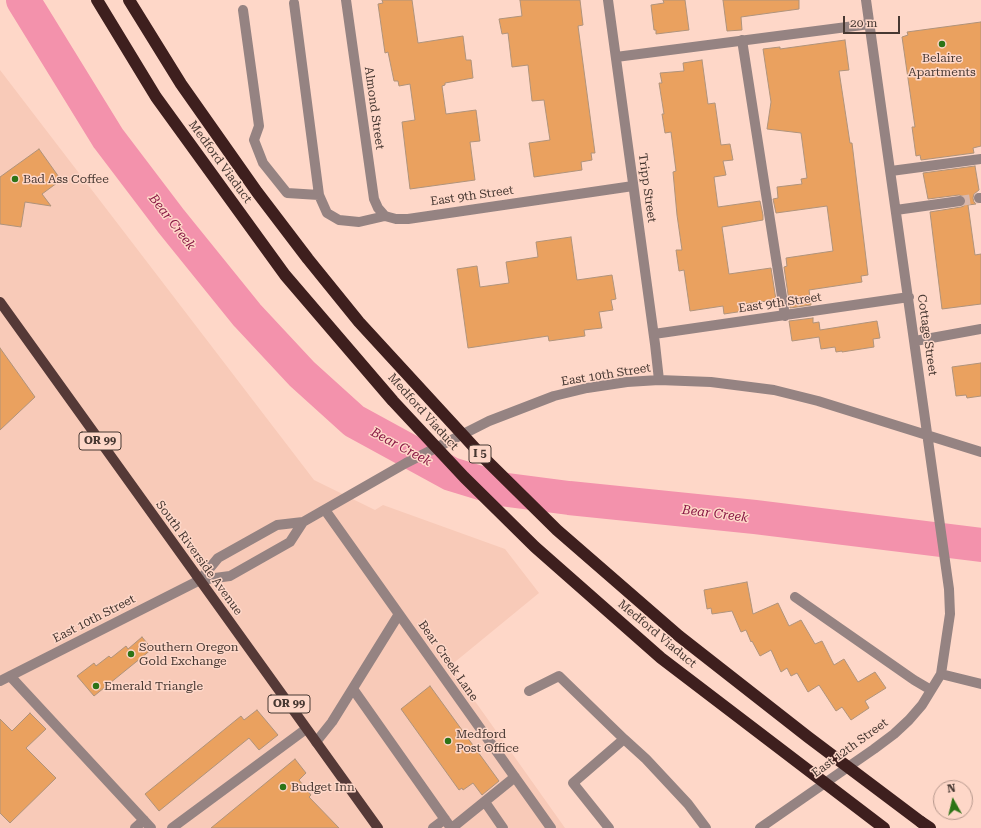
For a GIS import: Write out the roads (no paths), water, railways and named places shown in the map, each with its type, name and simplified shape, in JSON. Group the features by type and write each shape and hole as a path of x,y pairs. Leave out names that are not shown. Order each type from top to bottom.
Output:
{"highway":[{"name":"Medford Viaduct","path":"97,0 156,97 284,275 393,401 464,478 535,547 661,658 884,828"},
{"name":"Medford Viaduct","path":"129,0 181,84 308,259 359,322 484,458 557,530 679,636 808,737 926,825"}],"main road":[{"name":"South Riverside Avenue","path":"0,302 316,742 374,826"}],"street":[{"name":"Almond Street","path":"346,0 374,199 378,208 385,216"},
{"name":"Tripp Street","path":"608,0 659,380"},
{"name":"Cottage Street","path":"866,0 949,589 950,614 940,674"},
{"path":"294,3 319,195 327,213 339,220 359,222 385,216"},
{"path":"243,10 259,126 254,140 263,163 287,193 319,195"},
{"path":"616,57 870,24"},
{"path":"742,40 785,316"},
{"path":"891,171 981,159"},
{"name":"East 9th Street","path":"385,216 396,219 408,219 634,186"},
{"path":"896,210 960,201"},
{"name":"East 9th Street","path":"654,334 909,297"},
{"path":"915,341 981,329"},
{"name":"East 10th Street","path":"200,580 218,558 277,525 303,522 446,442 489,421 554,396 587,388 626,382 659,380 711,382 774,390 818,401 981,452"},
{"name":"Bear Creek Lane","path":"325,510 551,828"},
{"name":"East 10th Street","path":"0,681 200,580 230,576 290,542 303,522"},
{"path":"794,597 914,680 932,690"},
{"path":"316,742 332,722 399,614"},
{"path":"940,674 981,684"},
{"name":"East 12th Street","path":"760,828 894,734 922,705 940,674"},
{"path":"10,676 152,828"},
{"path":"529,691 559,676 646,759 688,804 706,828"},
{"path":"353,689 452,828 515,777"},
{"path":"172,828 306,729"},
{"path":"609,828 573,783 624,739"},
{"path":"485,802 503,828"},
{"path":"433,828 445,819"},
{"path":"135,828 144,820"}],"waterway":[{"name":"Bear Creek","path":"23,0 108,138 171,221 247,315 302,374 354,421 451,474 500,489 569,498 755,517 981,545"}],"tunnel":[{"path":"960,201 979,198"}],"place":[{"name":"Belaire Apartments","path":"942,44"},
{"name":"Bad Ass Coffee","path":"15,179"},
{"name":"Southern Oregon Gold Exchange","path":"131,654"},
{"name":"Emerald Triangle","path":"96,686"},
{"name":"Medford Post Office","path":"448,741"},
{"name":"Budget Inn","path":"283,787"}]}
